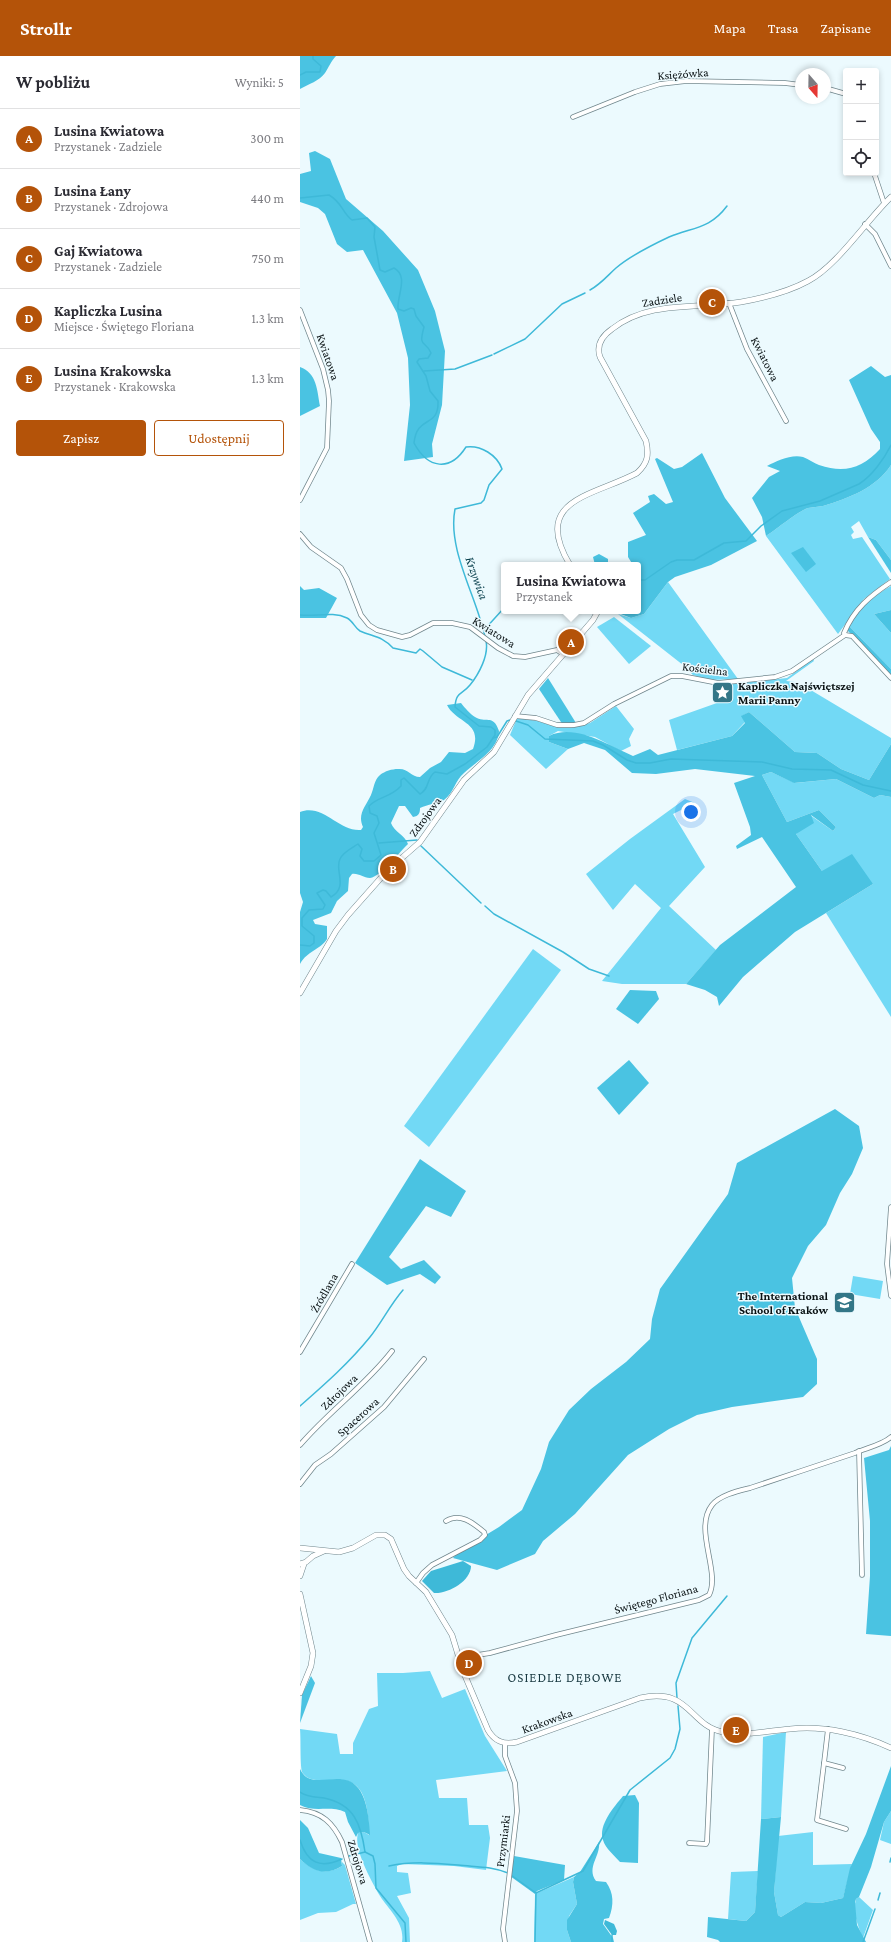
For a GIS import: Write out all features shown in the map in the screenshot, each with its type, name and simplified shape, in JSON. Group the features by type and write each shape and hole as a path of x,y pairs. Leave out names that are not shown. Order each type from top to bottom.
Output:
{"street":[{"name":"Księżówka","path":"573,117 635,92 660,84 686,81 795,84"},
{"path":"831,90 843,93"},
{"path":"875,176 884,203"},
{"name":"Zadziele","path":"569,562 558,534 558,522 561,514 575,499 637,473 642,468 648,456 646,441 600,357 599,345 602,338 620,323 640,313 661,309 729,303 761,298 810,280 846,247 891,197"},
{"path":"866,224 875,234 891,266"},
{"name":"Kwiatowa","path":"729,303 747,349 786,421"},
{"name":"Kwiatowa","path":"300,310 323,369 329,401 327,448 300,500"},
{"name":"Kwiatowa","path":"300,534 311,547 341,568 347,579 361,615 369,625 377,630 402,637 410,635 433,623 442,622 463,625 480,634 494,645 513,656 525,657 557,650 564,653"},
{"path":"891,582 868,598 860,606 849,622 844,633 844,635 852,636 891,678"},
{"path":"564,653 593,620 596,614"},
{"name":"Kościelna","path":"515,716 536,718 557,725 574,725 584,723 618,702 671,676 682,676 718,683 775,677 792,671 844,635"},
{"name":"Zdrojowa","path":"300,993 336,931 348,915 387,871 420,842 464,780 494,752 528,695 564,653"},
{"path":"891,1206 887,1264 891,1296"},
{"name":"Źródlana","path":"300,1352 352,1264"},
{"name":"Zdrojowa","path":"300,1445 313,1430 381,1365 392,1351"},
{"name":"Spacerowa","path":"300,1484 315,1465 331,1454 384,1407 424,1359"},
{"name":"Świętego Floriana","path":"458,1658 490,1653 556,1635 699,1600 709,1595 712,1583 705,1535 707,1518 712,1505 732,1493 882,1443 891,1437"},
{"path":"859,1451 862,1575"},
{"path":"416,1583 432,1565 480,1540 485,1535 479,1528 459,1517 454,1516 446,1521"},
{"path":"300,1548 324,1552 347,1550 372,1536 385,1535 391,1538 404,1569 426,1592 445,1621 452,1635 458,1658 488,1730 497,1740 505,1744"},
{"path":"306,1550 309,1558"},
{"path":"300,1576 302,1564 309,1558 324,1552"},
{"path":"300,1594 313,1653 312,1666 300,1693"},
{"name":"Krakowska","path":"505,1744 517,1742 650,1696 667,1697 685,1705 712,1729"},
{"path":"689,1843 706,1844 707,1842 712,1729 739,1733 791,1728 828,1729 868,1739 891,1748"},
{"path":"828,1729 817,1820 846,1829"},
{"name":"Przymiarki","path":"505,1744 505,1756 515,1783 516,1811 503,1929 505,1942"},
{"path":"824,1763 843,1768"},
{"name":"Zdrojowa","path":"300,1810 310,1811 320,1815 330,1822 336,1830 342,1842 370,1942"}],"shaded area":[{"path":"300,56 336,56 323,76 300,89"},
{"path":"315,151 330,159 346,199 383,231 418,270 435,311 445,351 442,405 432,444 433,457 404,461 410,405 408,358 397,313 363,250 347,252 337,244 325,214 318,208 300,202 300,174 311,171 309,153"},
{"path":"871,366 885,377 891,375 891,465 878,480 870,486 852,496 833,503 803,510 766,536 762,517 752,498 769,477 780,471 767,466 784,458 798,456 828,468 852,468 867,461 880,449 880,442 871,429 849,380"},
{"path":"300,367 310,373 313,378 317,388 320,406 300,416"},
{"path":"702,453 725,498 757,541 711,565 675,577 668,582 644,614 631,618 621,614 641,614 641,562 631,562 628,557 628,542 646,535 633,513 650,502 648,496 654,494 666,504 673,502 655,459 657,458 674,469 682,467"},
{"path":"891,465 891,560 876,540 868,537 859,521 851,527 854,532 851,535 853,539 862,537 890,579 864,599 838,634 766,536 803,510 833,503 852,496 870,486 885,473"},
{"path":"868,537 876,540 891,560 891,573"},
{"path":"803,547 816,564 806,572 791,553"},
{"path":"599,554 608,559 608,562 594,562 593,557"},
{"path":"668,582 738,679 709,680 693,675 683,665 618,614 631,618 644,614"},
{"path":"300,586 304,590 319,588 337,598 326,618 300,618"},
{"path":"891,586 891,610 874,614 891,633 891,669 849,626 867,603"},
{"path":"891,610 891,633 874,614"},
{"path":"614,617 651,646 629,664 597,627"},
{"path":"849,626 891,669 891,675 847,630"},
{"path":"813,659 814,661 786,681 795,682 809,689 891,738 891,744 869,780 841,769 817,753 795,752 749,712 742,716 745,722 732,736 677,750 669,720 731,698 724,685 787,678"},
{"path":"548,678 576,723 563,725 539,689"},
{"path":"461,703 469,713 475,717 494,722 499,731 495,744 486,755 458,779 450,794 444,800 420,808 419,814 413,817 405,806 399,806 391,823 394,829 407,841 408,844 380,873 375,876 368,878 357,874 352,874 349,878 348,891 337,901 331,913 313,920 315,924 327,926 327,939 321,946 306,956 300,964 300,912 303,902 300,893 300,812 308,810 316,811 324,814 345,827 361,830 363,827 361,818 363,810 371,795 376,779 384,772 401,769 414,776 420,777 430,768 441,762 449,752 465,753 473,749 475,740 472,728 456,716 447,705"},
{"path":"616,706 634,729 629,739 631,746 621,751 595,737 558,731 549,736 549,742 568,749 546,769 510,735 517,718 538,721 559,728 571,728 590,723"},
{"path":"749,712 795,752 817,753 841,769 869,780 891,744 891,797 880,795 874,798 836,779 794,783 771,772 762,775 787,822 819,810 836,827 833,831 811,815 814,823 796,834 822,871 852,854 873,884 795,932 743,977 719,1006 717,997 705,990 686,984 720,945 796,887 762,837 737,849 736,846 751,835 750,827 734,783 755,776 695,769 656,774 632,773 605,750 584,743 568,749 549,742 549,736 570,732 592,737 633,756 650,749 658,755 732,736 745,723 741,716"},
{"path":"771,772 795,783 836,779 874,798 880,795 891,797 891,1017 826,913 873,884 822,871 796,834 810,815 833,831 836,827 819,810 787,822 762,775"},
{"path":"685,799 695,803 673,814 705,867 669,906 716,950 686,984 622,984 602,981 661,908 635,884 613,910 586,874 630,839"},
{"path":"533,949 561,970 429,1147 404,1126"},
{"path":"630,990 656,991 659,999 638,1024 616,1009"},
{"path":"629,1060 649,1083 619,1115 597,1088"},
{"path":"835,1109 859,1126 863,1148 852,1174 840,1193 826,1225 808,1246 792,1278 795,1308 817,1359 817,1384 803,1397 732,1407 697,1415 669,1429 628,1455 575,1514 543,1541 535,1554 497,1570 453,1558 458,1552 499,1527 522,1510 541,1469 549,1442 569,1410 591,1389 626,1362 650,1339 652,1319 660,1289 728,1194 737,1163"},
{"path":"420,1159 466,1191 451,1217 426,1206 389,1257 401,1269 424,1260 441,1277 435,1284 420,1274 387,1285 355,1263"},
{"path":"853,1276 883,1281 880,1299 850,1294"},
{"path":"891,1446 891,1636 866,1634 870,1576 870,1521 864,1458 889,1450"},
{"path":"463,1561 471,1566 470,1572 458,1586 452,1589 440,1593 434,1593 422,1581 431,1571"},
{"path":"430,1671 442,1698 465,1689 485,1736 507,1771 436,1780 439,1798 467,1798 469,1825 488,1825 490,1838 486,1870 454,1866 402,1864 397,1866 397,1872 408,1873 411,1893 397,1896 409,1918 410,1942 402,1942 399,1923 372,1882 358,1848 358,1833 364,1832 369,1835 367,1808 361,1791 352,1783 342,1780 310,1779 302,1772 300,1729 337,1734 340,1754 353,1754 353,1743 369,1709 378,1706 377,1673"},
{"path":"311,1676 315,1683 300,1723 302,1695"},
{"path":"786,1732 781,1817 761,1819 763,1737"},
{"path":"891,1766 891,1811 884,1822 871,1867 859,1897 855,1902 857,1925 866,1942 720,1942 707,1937 708,1917 746,1921 755,1912 761,1819 781,1817 774,1892 778,1915 781,1917 805,1902 821,1903 843,1898 850,1868 866,1834"},
{"path":"300,1769 307,1777 317,1780 339,1779 350,1782 359,1790 366,1807 370,1835 364,1832 358,1833 356,1837 348,1822 345,1812 334,1809 311,1808 300,1805"},
{"path":"635,1795 639,1803 638,1863 620,1862 604,1843 602,1834 603,1828 608,1816 623,1796"},
{"path":"891,1811 891,1844 880,1840 884,1822"},
{"path":"300,1820 308,1828 319,1853 341,1858 342,1866 325,1872 315,1870 300,1859"},
{"path":"813,1832 813,1865 852,1864 843,1898 821,1903 805,1902 781,1917 778,1915 774,1892 778,1836"},
{"path":"599,1842 598,1852 593,1866 593,1876 596,1881 606,1882 611,1890 612,1908 609,1918 604,1919 603,1924 613,1938 614,1942 571,1942 567,1930 567,1920 577,1904 573,1882 574,1877 580,1872"},
{"path":"514,1856 565,1865 564,1880 537,1891 535,1894 510,1876"},
{"path":"300,1859 310,1867 320,1871 331,1871 336,1869 342,1866 342,1862 345,1865 356,1904 336,1912 318,1913 300,1920"},
{"path":"758,1871 755,1912 746,1921 728,1919 731,1872"},
{"path":"574,1877 573,1882 577,1904 569,1916 567,1930 571,1942 534,1942 535,1894"},
{"path":"859,1897 873,1910 863,1938 855,1914 856,1899"},
{"path":"605,1920 614,1924 617,1931 616,1935 612,1935 604,1924"}],"waterway":[{"path":"300,75 306,72 320,72 321,66 313,59 313,56"},
{"name":"Krzywica","path":"300,198 329,195 337,201 352,220 367,218 375,227 374,237 380,270 385,272 394,268 401,276 402,281 398,309 404,311 411,308 414,309 416,316 424,327 422,341 431,353 428,358 419,359 417,362 426,376 430,391 438,401 435,415 432,419 423,424 416,434 414,443 420,452 432,462 446,464 453,461 466,447 472,447 483,449 488,452 500,464 502,469 489,485 484,500 481,503 455,509 455,541 485,637"},
{"path":"590,290 601,283 616,268 634,255 669,237 708,223 721,214 727,206"},
{"path":"494,354 525,339 562,304 585,293"},
{"path":"424,371 455,369 492,355"},
{"path":"641,580 645,580 671,562 677,560 694,560 724,543 746,541 761,526 782,511 820,501 859,484 864,481 877,467 891,445"},
{"path":"484,630 501,611"},
{"path":"300,615 336,615 347,618 360,631 381,639 393,648 416,653 420,649 442,667 472,680"},
{"name":"Krzywica","path":"300,945 310,946 314,943 314,936 302,926 302,918 309,910 323,909 325,905 317,893 323,890 326,891 331,897 336,893 340,883 339,863 343,854 358,844 362,849 360,856 364,861 374,861 381,855 374,833 379,823 377,816 370,813 369,806 377,800 397,790 401,786 401,780 404,778 420,794 425,789 432,774 435,772 447,774 465,764 487,747 495,735 495,730 491,727 479,726 455,707 458,696 470,685 480,670 485,658 487,646 486,641"},
{"path":"493,738 497,737 507,721 510,720"},
{"path":"516,721 528,725 545,739 593,741 603,745 627,760 636,763 650,763 671,759 762,762 792,769 831,770 863,785 891,791"},
{"path":"379,843 417,840"},
{"path":"421,846 481,903"},
{"path":"485,906 494,914 563,952 589,969 609,976"},
{"path":"300,1406 362,1347 403,1290"},
{"path":"677,1698 676,1683 692,1638 727,1596"},
{"path":"536,1893 583,1871 630,1790 670,1758 675,1749 680,1729 678,1706"},
{"name":"Krzywica","path":"300,1792 308,1796 334,1801 349,1810 358,1824 365,1852"},
{"path":"300,1840 306,1854 315,1862 327,1863 342,1859"},
{"name":"Krzywica","path":"365,1852 373,1856 375,1864 376,1888 405,1923 406,1942"},
{"path":"349,1856 365,1852"},
{"path":"890,1862 891,1858"},
{"path":"389,1866 398,1864 424,1863 489,1868 508,1873"},
{"path":"511,1875 536,1893 535,1942"},
{"path":"878,1900 880,1893"},
{"path":"863,1942 875,1909"},
{"path":"612,1935 612,1942"}],"place":[{"name":"Gaj Kwiatowa","path":"712,302"},
{"name":"Lusina Kwiatowa","path":"571,642"},
{"name":"Kapliczka Najświętszej Marii Panny","path":"723,693"},
{"name":"Lusina Łany","path":"393,869"},
{"name":"The International School of Kraków","path":"844,1303"},
{"name":"Kapliczka Lusina","path":"469,1663"},
{"name":"Lusina Krakowska","path":"736,1730"}],"district":[{"name":"OSIEDLE DĘBOWE","path":"565,1677"}]}
